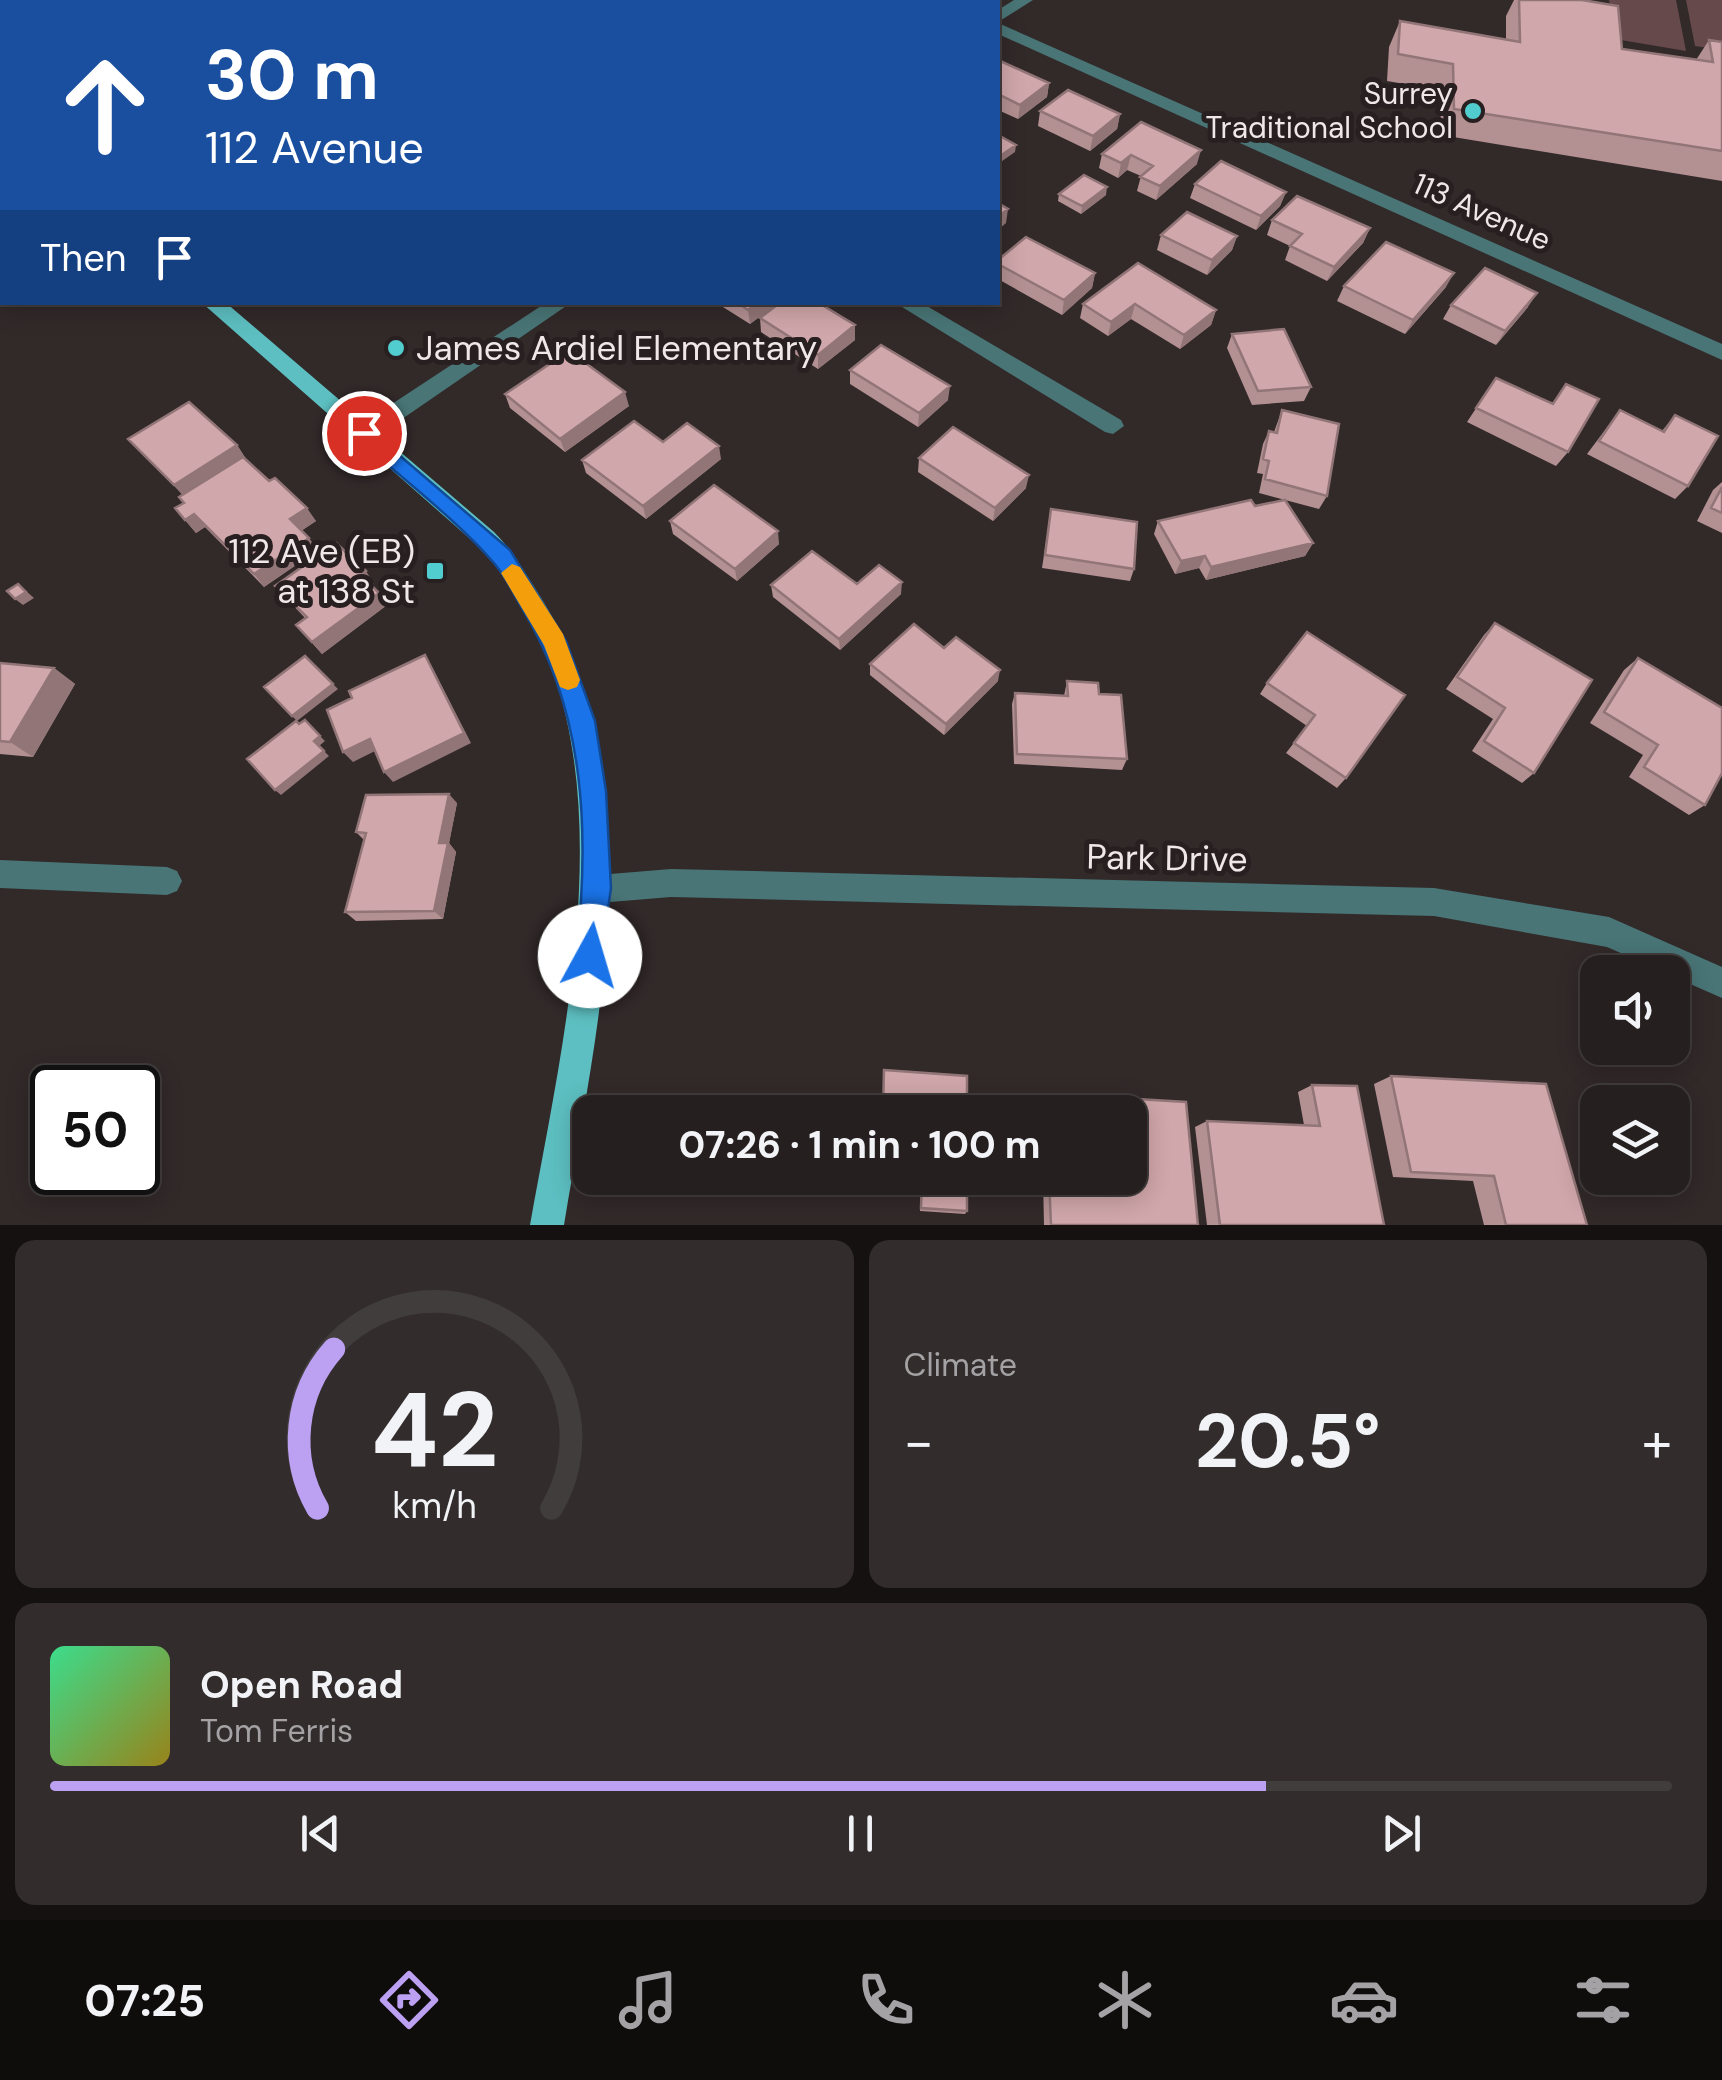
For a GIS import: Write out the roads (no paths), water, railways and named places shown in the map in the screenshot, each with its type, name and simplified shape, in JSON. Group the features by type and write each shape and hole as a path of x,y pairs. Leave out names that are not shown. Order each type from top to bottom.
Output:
{"main road":[{"path":"215,305 502,556 554,641 583,721 594,791 598,888 547,1225"}],"street":[{"path":"1000,17 1025,0"},
{"name":"113 Avenue","path":"1000,29 1722,352"},
{"path":"364,433 557,305"},
{"path":"909,305 1114,426"},
{"path":"0,874 167,881"},
{"name":"Park Drive","path":"598,888 672,883 1434,902 1610,932 1722,983"}],"place":[{"name":"Surrey Traditional School","path":"1473,111"},
{"name":"James Ardiel Elementary","path":"396,348"},
{"name":"112 Ave (EB) at 138 St","path":"435,571"}]}
